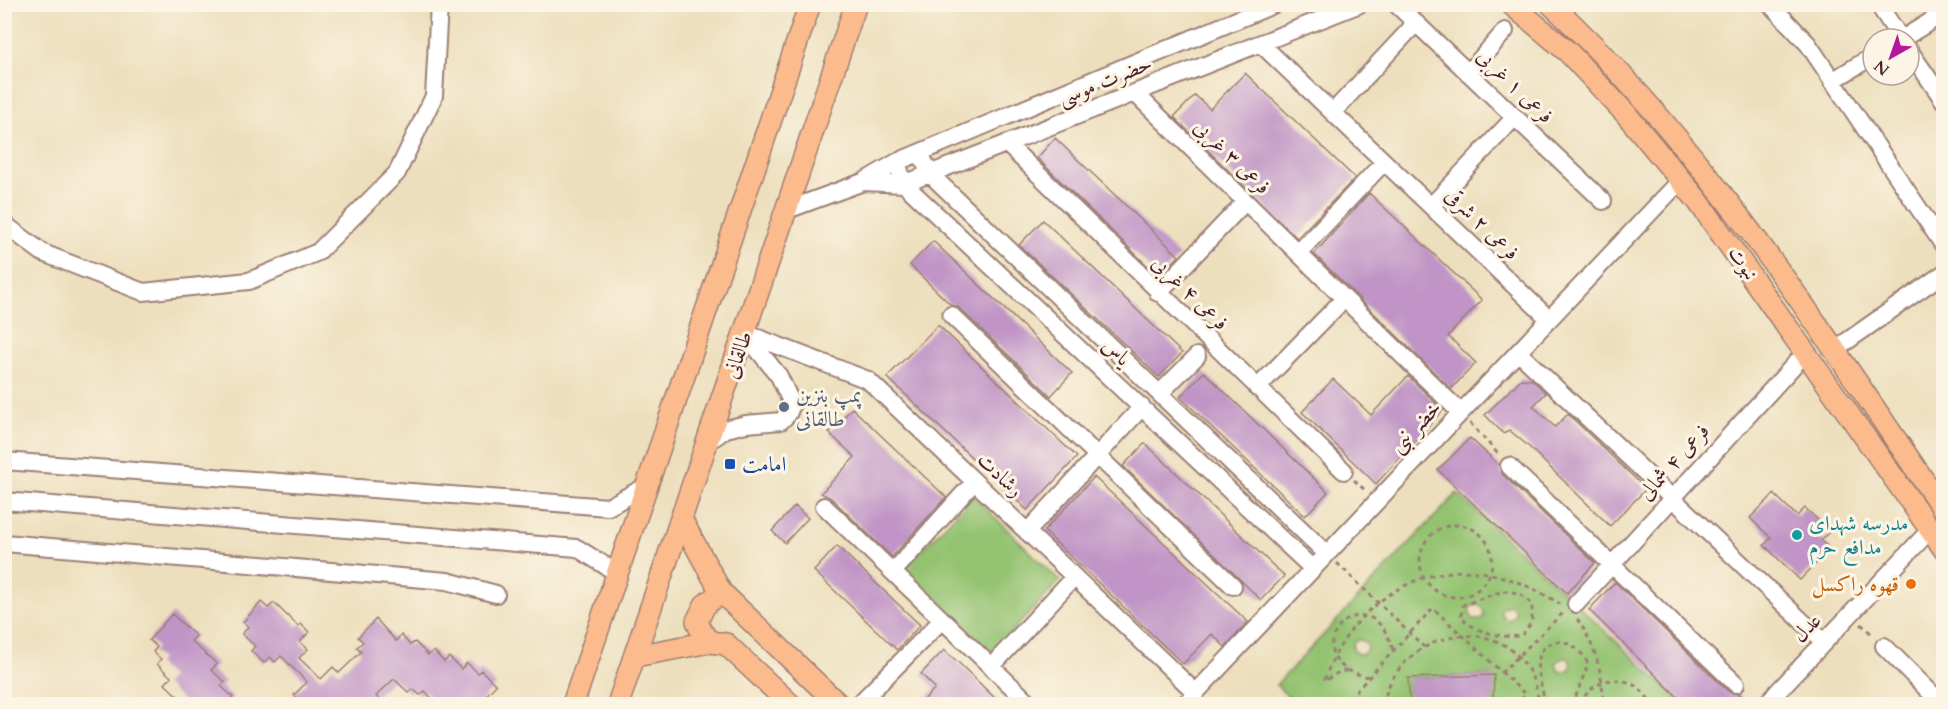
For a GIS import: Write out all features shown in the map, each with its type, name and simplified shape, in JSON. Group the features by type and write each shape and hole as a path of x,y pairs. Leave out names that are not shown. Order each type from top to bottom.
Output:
{"main road":[{"name":"طالقانی","path":"573,705 810,4"},
{"name":"طالقانی","path":"618,705 856,4"},
{"name":"نبوت","path":"1511,4 1568,52 1626,114 1681,180 1937,529 1944,549"},
{"name":"نبوت","path":"1551,4 1583,34 1710,176 1944,510"},
{"path":"681,519 721,592 838,705"},
{"path":"710,642 701,631 698,621 705,605 721,592"},
{"path":"634,656 710,642 726,644 790,705"}],"street":[{"path":"9,231 42,253 143,292 249,281 318,252 397,173 434,96 439,4"},
{"name":"حضرت موسی","path":"787,210 863,183 897,162 1275,4"},
{"name":"حضرت موسی","path":"863,183 904,184 1360,4"},
{"name":"فرعی ۱ غربی","path":"1396,4 1603,201"},
{"path":"1770,4 1808,44 1944,246"},
{"path":"1878,4 1893,27"},
{"path":"1921,27 1944,13"},
{"path":"1333,112 1416,23"},
{"path":"1468,73 1505,31"},
{"name":"فرعی ۲ شرقی","path":"1261,44 1549,319"},
{"path":"1832,81 1861,63"},
{"path":"1921,67 1944,100"},
{"name":"فرعی ۳ غربی","path":"1134,93 1461,413"},
{"path":"1431,206 1515,117"},
{"name":"فرعی ۴ غربی","path":"1007,144 1344,471"},
{"name":"یاس","path":"920,153 930,174 1327,554"},
{"name":"یاس","path":"897,162 904,184 1313,569"},
{"path":"1298,253 1384,162"},
{"name":"خضر نبی","path":"1190,699 1681,180"},
{"path":"1158,293 1245,202"},
{"path":"1833,351 1944,273"},
{"path":"1257,388 1344,299"},
{"path":"951,315 1233,586"},
{"path":"708,442 726,429 746,424 781,421 788,414 792,404 779,376 745,333"},
{"name":"رشادت","path":"745,333 868,380 1074,577 1190,699"},
{"path":"1518,352 1824,642"},
{"name":"فرعی ۴ شمالی","path":"1572,606 1806,352"},
{"path":"1160,393 1197,356"},
{"path":"1027,532 1142,407"},
{"path":"4,461 608,507 648,485"},
{"path":"1509,466 1613,563 1736,684"},
{"path":"893,572 974,482"},
{"path":"4,501 576,548 617,573"},
{"path":"824,506 1030,705"},
{"name":"عدل","path":"1766,705 1851,614 1937,529"},
{"path":"4,543 447,581 496,594"},
{"path":"991,667 1074,577"},
{"path":"859,705 942,620"},
{"path":"1884,646 1942,705"}],"path":[{"path":"1461,413 1509,466"},
{"path":"1344,471 1377,502"},
{"path":"1454,525 1477,532 1485,540 1492,562 1490,574 1475,592 1452,597 1440,594 1424,578 1420,554 1425,543 1442,528 1454,525"},
{"path":"1327,554 1424,647"},
{"path":"1369,676 1341,671 1324,681 1346,634 1361,615 1378,602 1424,578 1457,571 1490,574 1514,580 1572,606 1589,639 1601,681 1603,705"},
{"path":"1511,591 1527,597 1532,604 1532,622 1522,635 1501,636 1475,627 1461,617 1463,605 1511,591"},
{"path":"1502,673 1572,606"},
{"path":"1347,705 1345,703 1369,676 1434,608 1526,695 1517,705"},
{"path":"1851,614 1884,646"},
{"path":"1347,671 1334,657 1331,647 1336,628 1352,617 1361,615 1371,617 1386,629 1393,650"},
{"path":"1473,636 1475,627"},
{"path":"1384,705 1385,691 1402,663 1438,640 1461,634 1496,640 1518,657 1535,684 1538,705"},
{"path":"1545,705 1537,664 1541,653 1549,645 1559,641 1572,642 1583,652 1588,664 1573,705"},
{"path":"1580,705 1592,687 1601,681 1614,679 1627,681 1638,687 1651,705"}],"green space":[{"path":"1457,493 1678,699 1677,704 1493,704 1493,675 1409,678 1410,704 1296,704 1276,685","holes":["1479,605 1483,609 1484,616 1480,620 1473,620 1469,611 1471,606","1510,605 1515,610 1515,615 1510,620 1505,619 1500,611 1503,607","1359,639 1367,644 1368,649 1363,654 1358,654 1353,650 1353,644","1564,657 1569,659 1571,666 1569,670 1562,672 1558,670 1556,663"]},
{"path":"973,496 1060,581 990,655 902,571"}],"building":[{"path":"1245,73 1355,178 1297,238 1174,117 1195,95 1210,109"},
{"path":"1055,138 1179,256 1159,277 1037,158"},
{"path":"1369,193 1482,300 1448,336 1476,363 1451,389 1314,254"},
{"path":"1043,220 1182,353 1159,377 1019,245"},
{"path":"933,241 1072,373 1051,396 958,307 951,305 910,265"},
{"path":"938,325 1077,457 1027,510 887,377"},
{"path":"1204,372 1328,492 1305,516 1180,397"},
{"path":"1408,376 1443,410 1376,484 1302,412 1333,379 1371,415"},
{"path":"1521,379 1533,380 1546,393 1533,406 1555,427 1568,414 1646,489 1610,526 1527,445 1509,430 1504,434 1485,415"},
{"path":"852,408 946,497 892,557 831,498 821,493 855,457 829,433"},
{"path":"1470,438 1499,465 1502,474 1595,563 1567,593 1438,470"},
{"path":"1145,443 1284,576 1261,600 1123,466"},
{"path":"1094,477 1248,622 1225,647 1212,634 1183,664 1044,531"},
{"name":"مدرسه شهدای مدافع حرم","path":"1774,494 1797,516 1805,508 1830,531 1821,540 1830,549 1800,580 1764,545 1771,538 1750,518"},
{"path":"795,506 808,518 785,543 772,531"},
{"path":"837,546 920,625 897,650 814,571"},
{"path":"1615,582 1729,692 1739,694 1750,705 1686,705 1589,610"},
{"path":"261,602 268,608 274,603 298,626 301,624 309,632 300,642 308,649 299,658 321,679 333,667 339,673 361,652 357,647 363,642 358,637 376,619 396,641 401,635 410,645 415,642 428,655 434,651 444,662 449,657 461,669 467,663 478,673 481,670 496,685 477,705 438,705 425,691 420,695 413,689 409,693 394,679 376,696 385,705 303,705 294,695 307,682 281,656 275,662 270,657 264,663 251,651 255,646 242,634 248,627 243,622"},
{"path":"172,614 196,636 191,641 217,664 211,670 225,682 221,686 233,697 227,705 187,705 165,684 171,677 157,664 161,659 153,652 157,647 149,640"},
{"path":"944,650 1002,705 919,705 935,688 921,674"},
{"path":"1494,675 1493,705 1410,705 1408,678"}],"place":[{"name":"پمپ بنزین طالقانی","path":"784,407"},
{"name":"امامت","path":"730,464"},
{"name":"مدرسه شهدای مدافع حرم","path":"1797,535"},
{"name":"قهوه راکسل","path":"1911,584"}]}
